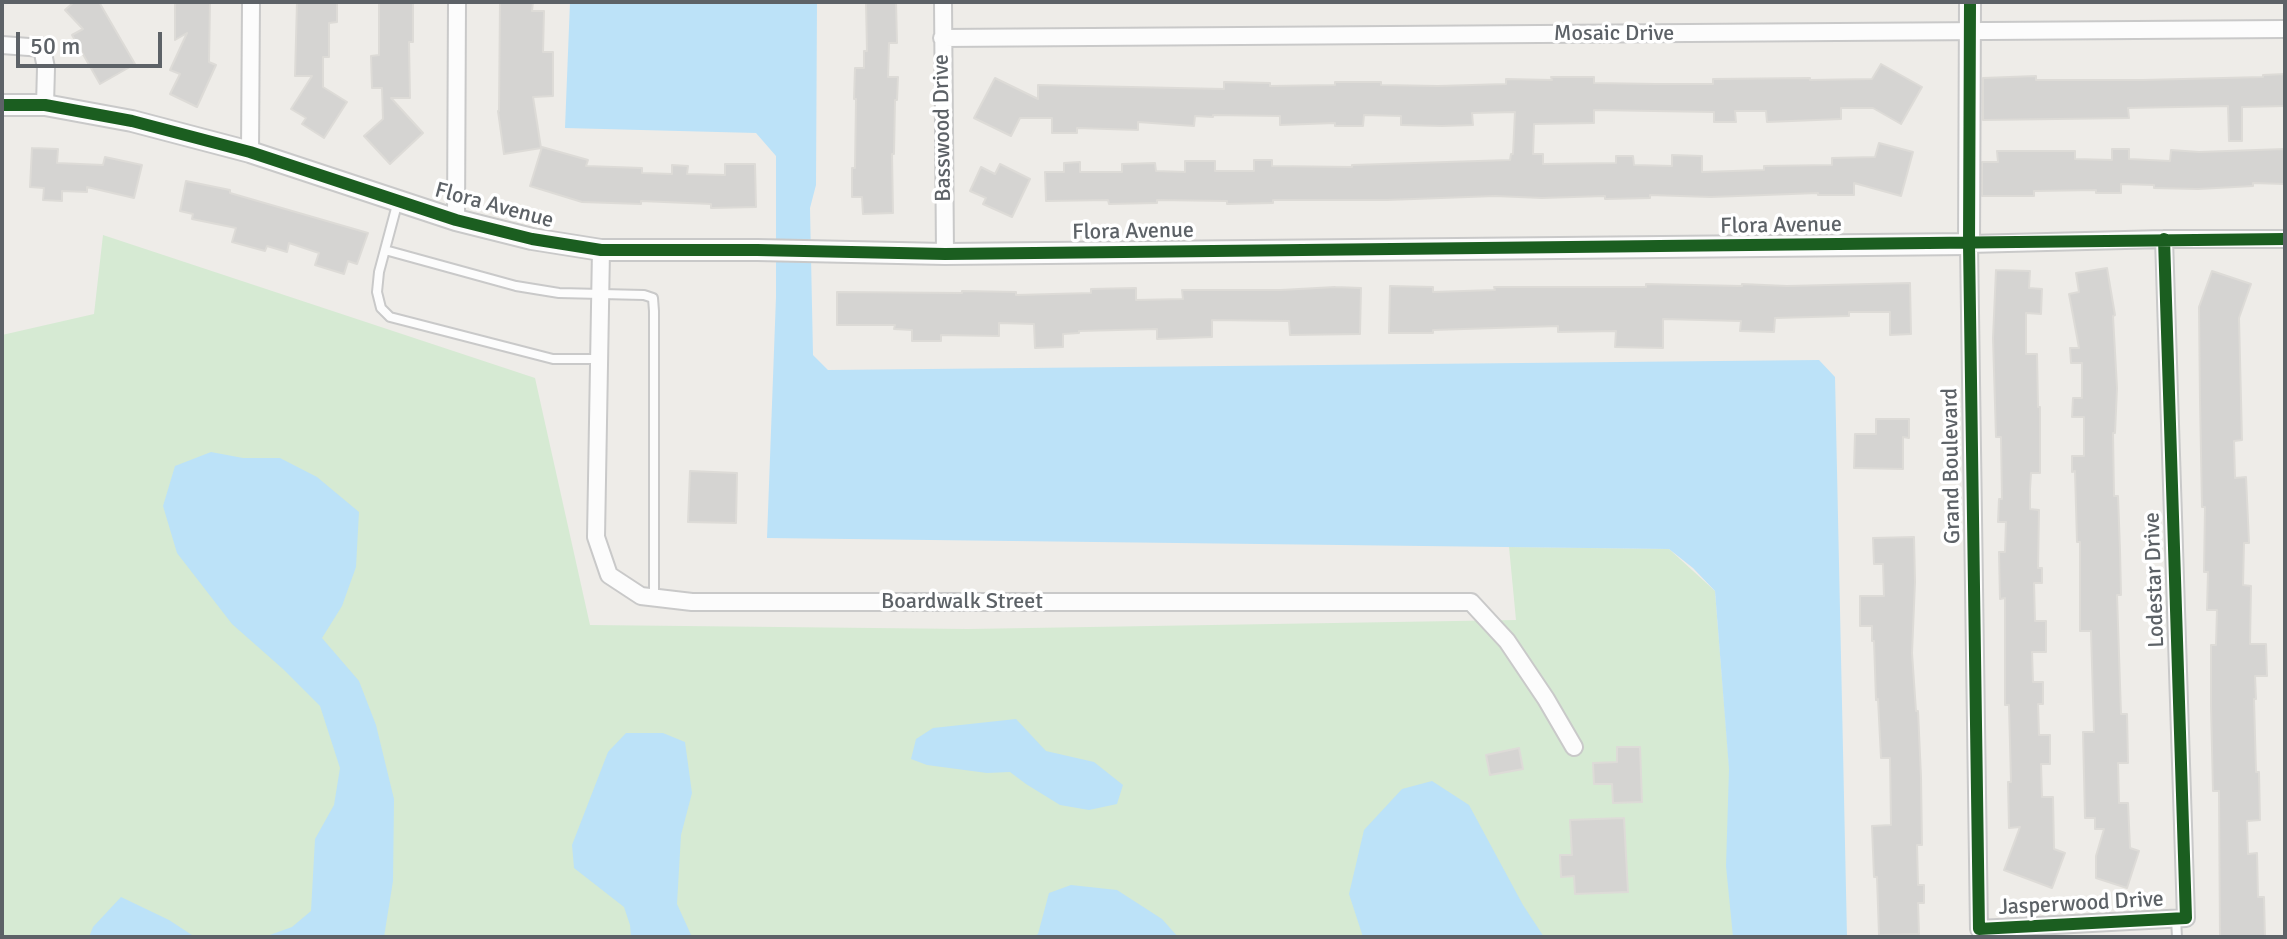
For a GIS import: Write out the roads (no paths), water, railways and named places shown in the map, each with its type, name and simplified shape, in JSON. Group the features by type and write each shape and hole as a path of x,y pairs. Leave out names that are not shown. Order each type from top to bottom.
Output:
{"street":[{"path":"250,152 251,2"},
{"path":"456,220 457,2"},
{"name":"Basswood Drive","path":"943,2 945,254"},
{"name":"Grand Boulevard","path":"1970,2 1969,244 1979,929"},
{"name":"Mosaic Drive","path":"942,38 2285,29"},
{"path":"2,45 42,48 46,68 45,105"},
{"name":"Flora Avenue","path":"2,105 45,105 132,121 250,152 456,220 532,239 601,250 945,254 2285,239"},
{"name":"Lodestar Drive","path":"2164,239 2181,919"},
{"name":"Boardwalk Street","path":"601,250 596,537 609,575 641,596 692,602 1471,602 1507,641 1574,747"},
{"name":"Jasperwood Drive","path":"1979,929 2181,919"}],"lane":[{"path":"399,201 379,272 377,292 381,308 390,317 553,359 599,359"},
{"path":"385,250 516,286 559,293 644,295 653,298 654,598"},
{"path":"2177,937 2181,919"}],"water":[{"path":"570,2 817,2 816,185 810,208 813,355 828,370 1819,360 1835,377 1847,937 1733,937 1726,866 1729,769 1715,591 1669,549 767,538 776,297 776,156 756,133 565,128"},
{"path":"211,452 243,458 280,458 317,477 359,512 356,567 342,606 322,638 359,681 376,725 394,799 393,881 384,937 264,937 292,927 311,911 315,839 334,805 340,768 320,706 232,624 177,553 163,506 175,466"},
{"path":"1016,719 1046,751 1094,762 1123,785 1117,804 1089,810 1060,805 1010,772 987,773 927,765 911,759 916,739 933,728"},
{"path":"626,733 663,733 685,742 692,793 681,835 677,904 692,937 631,937 624,907 574,868 572,845 608,752"},
{"path":"1432,781 1469,805 1523,905 1544,937 1363,937 1349,894 1364,830 1402,789"},
{"path":"1071,885 1117,890 1162,919 1178,937 1033,937 1038,934 1049,893"},
{"path":"121,897 169,920 195,937 89,937 93,927"}]}
